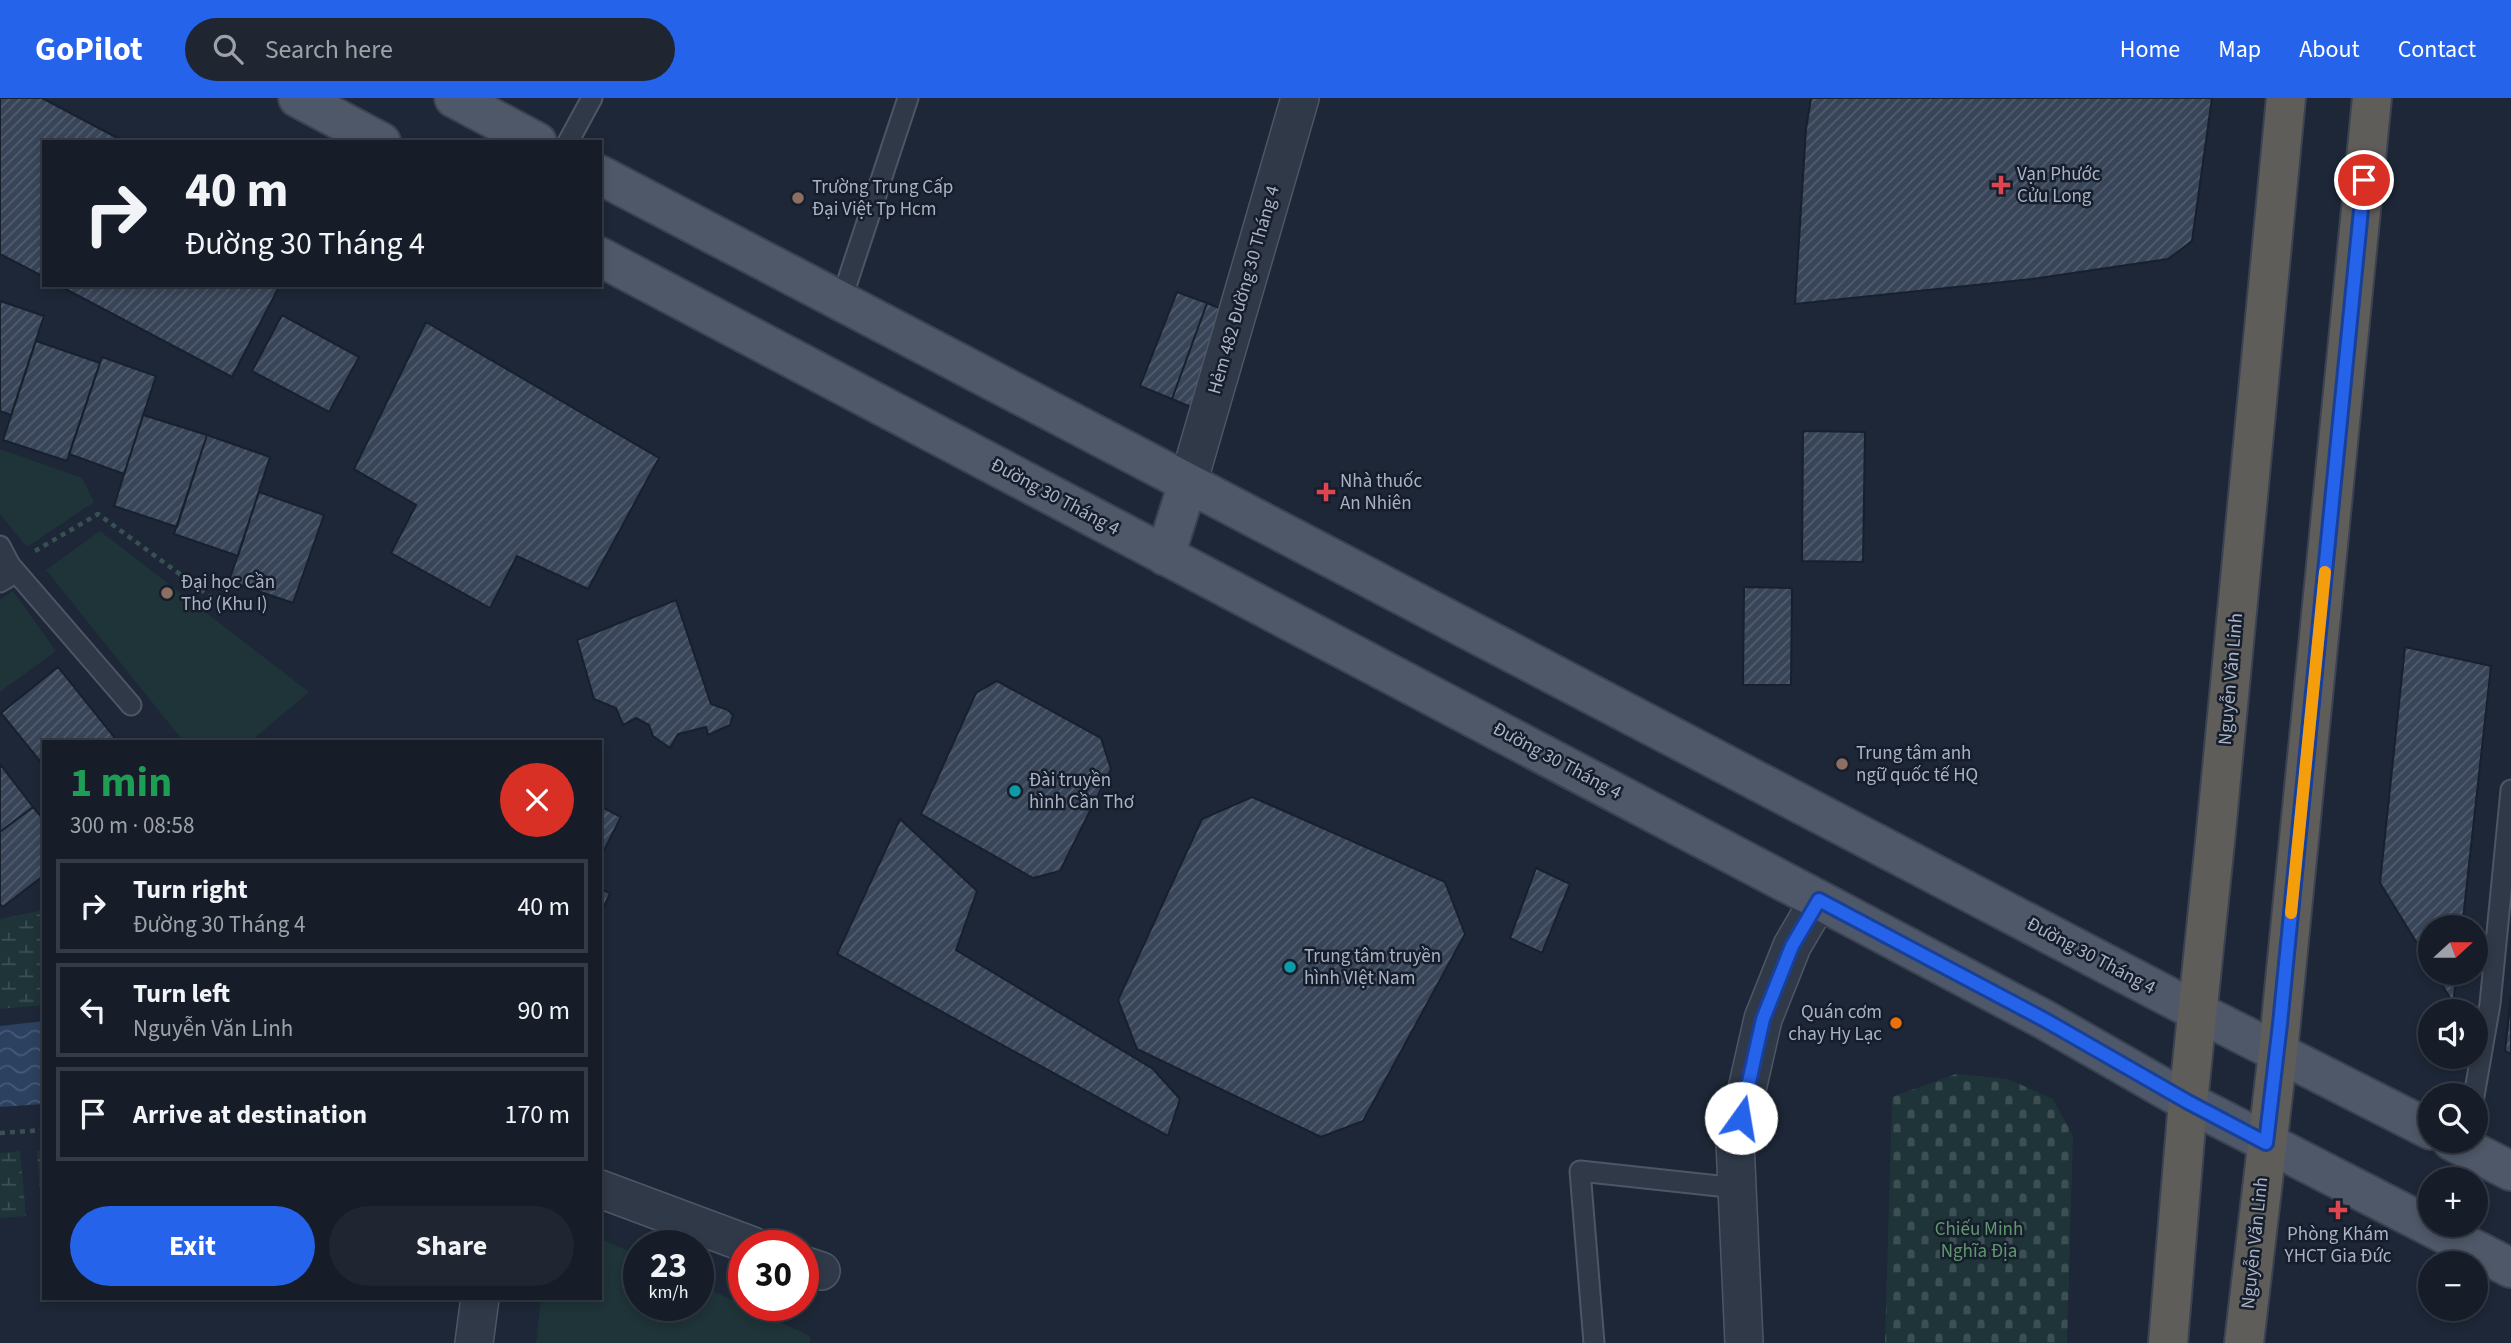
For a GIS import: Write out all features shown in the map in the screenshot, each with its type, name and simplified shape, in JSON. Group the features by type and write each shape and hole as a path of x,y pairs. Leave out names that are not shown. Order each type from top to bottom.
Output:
{"highway":[{"name":"Nguyễn Văn Linh","path":"2168,1343 2188,1102 2286,98"},
{"name":"Nguyễn Văn Linh","path":"2244,1343 2277,1052 2372,98"}],"main road":[{"path":"298,98 377,140"},
{"path":"454,98 533,140"},
{"name":"Đường 30 Tháng 4","path":"602,176 2198,1012 2418,1123"},
{"name":"Đường 30 Tháng 4","path":"602,258 2045,1020 2188,1102 2511,1268"},
{"path":"1166,555 1188,483"},
{"path":"2480,1153 2511,1171"}],"street":[{"name":"Hẻm 482 Đường 30 Tháng 4","path":"1188,483 1300,98"},
{"path":"1744,1343 1735,1142 1763,1019 1792,946 1819,900"},
{"path":"602,1190 728,1237"},
{"path":"474,1343 480,1300"}],"lane":[{"path":"569,140 592,98"},
{"path":"841,301 908,98"},
{"path":"0,546 5,574 131,705"},
{"path":"2476,1083 2490,1003 2511,790"},
{"path":"1594,1343 1580,1171 1737,1188"}],"path":[{"path":"5,574 98,514 226,608"},
{"path":"0,1133 42,1130"}],"green space":[{"path":"0,449 82,478 94,502 27,547 0,514"},
{"path":"100,531 309,692 252,740 182,740 46,570"},
{"path":"13,591 56,651 0,692 0,600"},
{"path":"42,910 42,1005 0,1009 0,919"},
{"name":"Chiếu Minh Nghĩa Địa","path":"1956,1074 2008,1079 2053,1099 2073,1136 2067,1343 1885,1343 1892,1097"},
{"path":"20,1151 26,1216 0,1218 0,1153"},
{"path":"37,1151 42,1151 42,1216"},
{"path":"602,1239 623,1249 623,1321 714,1321 714,1291 728,1298 728,1321 778,1321 810,1336 810,1343 536,1343 541,1300 602,1300"}],"water":[{"path":"42,1021 42,1104 0,1107 0,1026"}],"building":[{"path":"0,98 42,98 121,140 42,140 42,276 0,254"},
{"name":"Vạn Phước Cửu Long","path":"1811,98 2212,98 2192,241 2168,259 2032,279 1795,304 1806,129"},
{"path":"62,287 279,287 232,377"},
{"path":"1177,292 1207,303 1172,399 1140,386"},
{"path":"0,301 44,316 11,415 0,411"},
{"path":"1207,303 1231,313 1198,410 1172,399"},
{"path":"282,315 359,357 329,412 252,371"},
{"path":"426,322 659,458 588,589 517,556 490,608 391,553 416,505 354,469"},
{"path":"36,341 100,363 67,461 3,440"},
{"path":"102,357 156,376 124,474 69,454"},
{"path":"143,415 207,435 177,527 114,506"},
{"path":"1803,431 1865,432 1863,562 1802,561"},
{"path":"207,435 270,457 238,556 174,534"},
{"path":"259,492 324,515 293,603 229,581"},
{"path":"1744,587 1792,588 1791,685 1743,685"},
{"path":"676,600 711,704 728,710 733,715 730,725 708,735 706,727 678,734 670,748 653,736 649,725 636,718 623,725 616,708 594,699 577,640"},
{"path":"2405,647 2491,666 2463,915 2418,915 2418,945 2380,883"},
{"path":"58,667 116,740 42,740 42,764 1,713"},
{"name":"Đài truyền hình Cần Thơ","path":"997,681 1101,738 1111,769 1060,871 1033,878 921,814 976,693"},
{"path":"0,764 33,807 0,832"},
{"name":"Trung tâm truyền hình VIệt Nam","path":"1252,797 1445,882 1465,934 1363,1121 1321,1137 1137,1049 1118,1000 1202,819"},
{"path":"33,807 42,818 42,877 3,907 0,904 0,832"},
{"path":"602,807 621,817 602,854"},
{"path":"900,819 977,891 956,950 1153,1069 1180,1099 1168,1136 837,954"},
{"path":"1536,868 1570,884 1542,953 1510,938"},
{"path":"602,890 610,893 602,911"},
{"path":"2442,985 2455,985 2454,999 2451,999"},
{"path":"2511,996 2511,1054 2505,1051"}],"slow traffic":[{"path":"2291,913 2325,572"}],"place":[{"name":"Vạn Phước Cửu Long","path":"2001,185"},
{"name":"Trường Trung Cấp Đại Việt Tp Hcm","path":"798,198"},
{"name":"Nhà thuốc An Nhiên","path":"1326,492"},
{"name":"Đại học Cần Thơ (Khu I)","path":"167,593"},
{"name":"Trung tâm anh ngữ quốc tế HQ","path":"1842,764"},
{"name":"Đài truyền hình Cần Thơ","path":"1015,791"},
{"name":"Trung tâm truyền hình VIệt Nam","path":"1290,967"},
{"name":"Quán cơm chay Hy Lạc","path":"1896,1023"},
{"name":"Phòng Khám YHCT Gia Đức","path":"2338,1210"}],"route":[{"path":"1741,1118 1763,1019 1792,946 1819,900 2045,1020 2188,1102 2266,1143 2364,180"}]}
